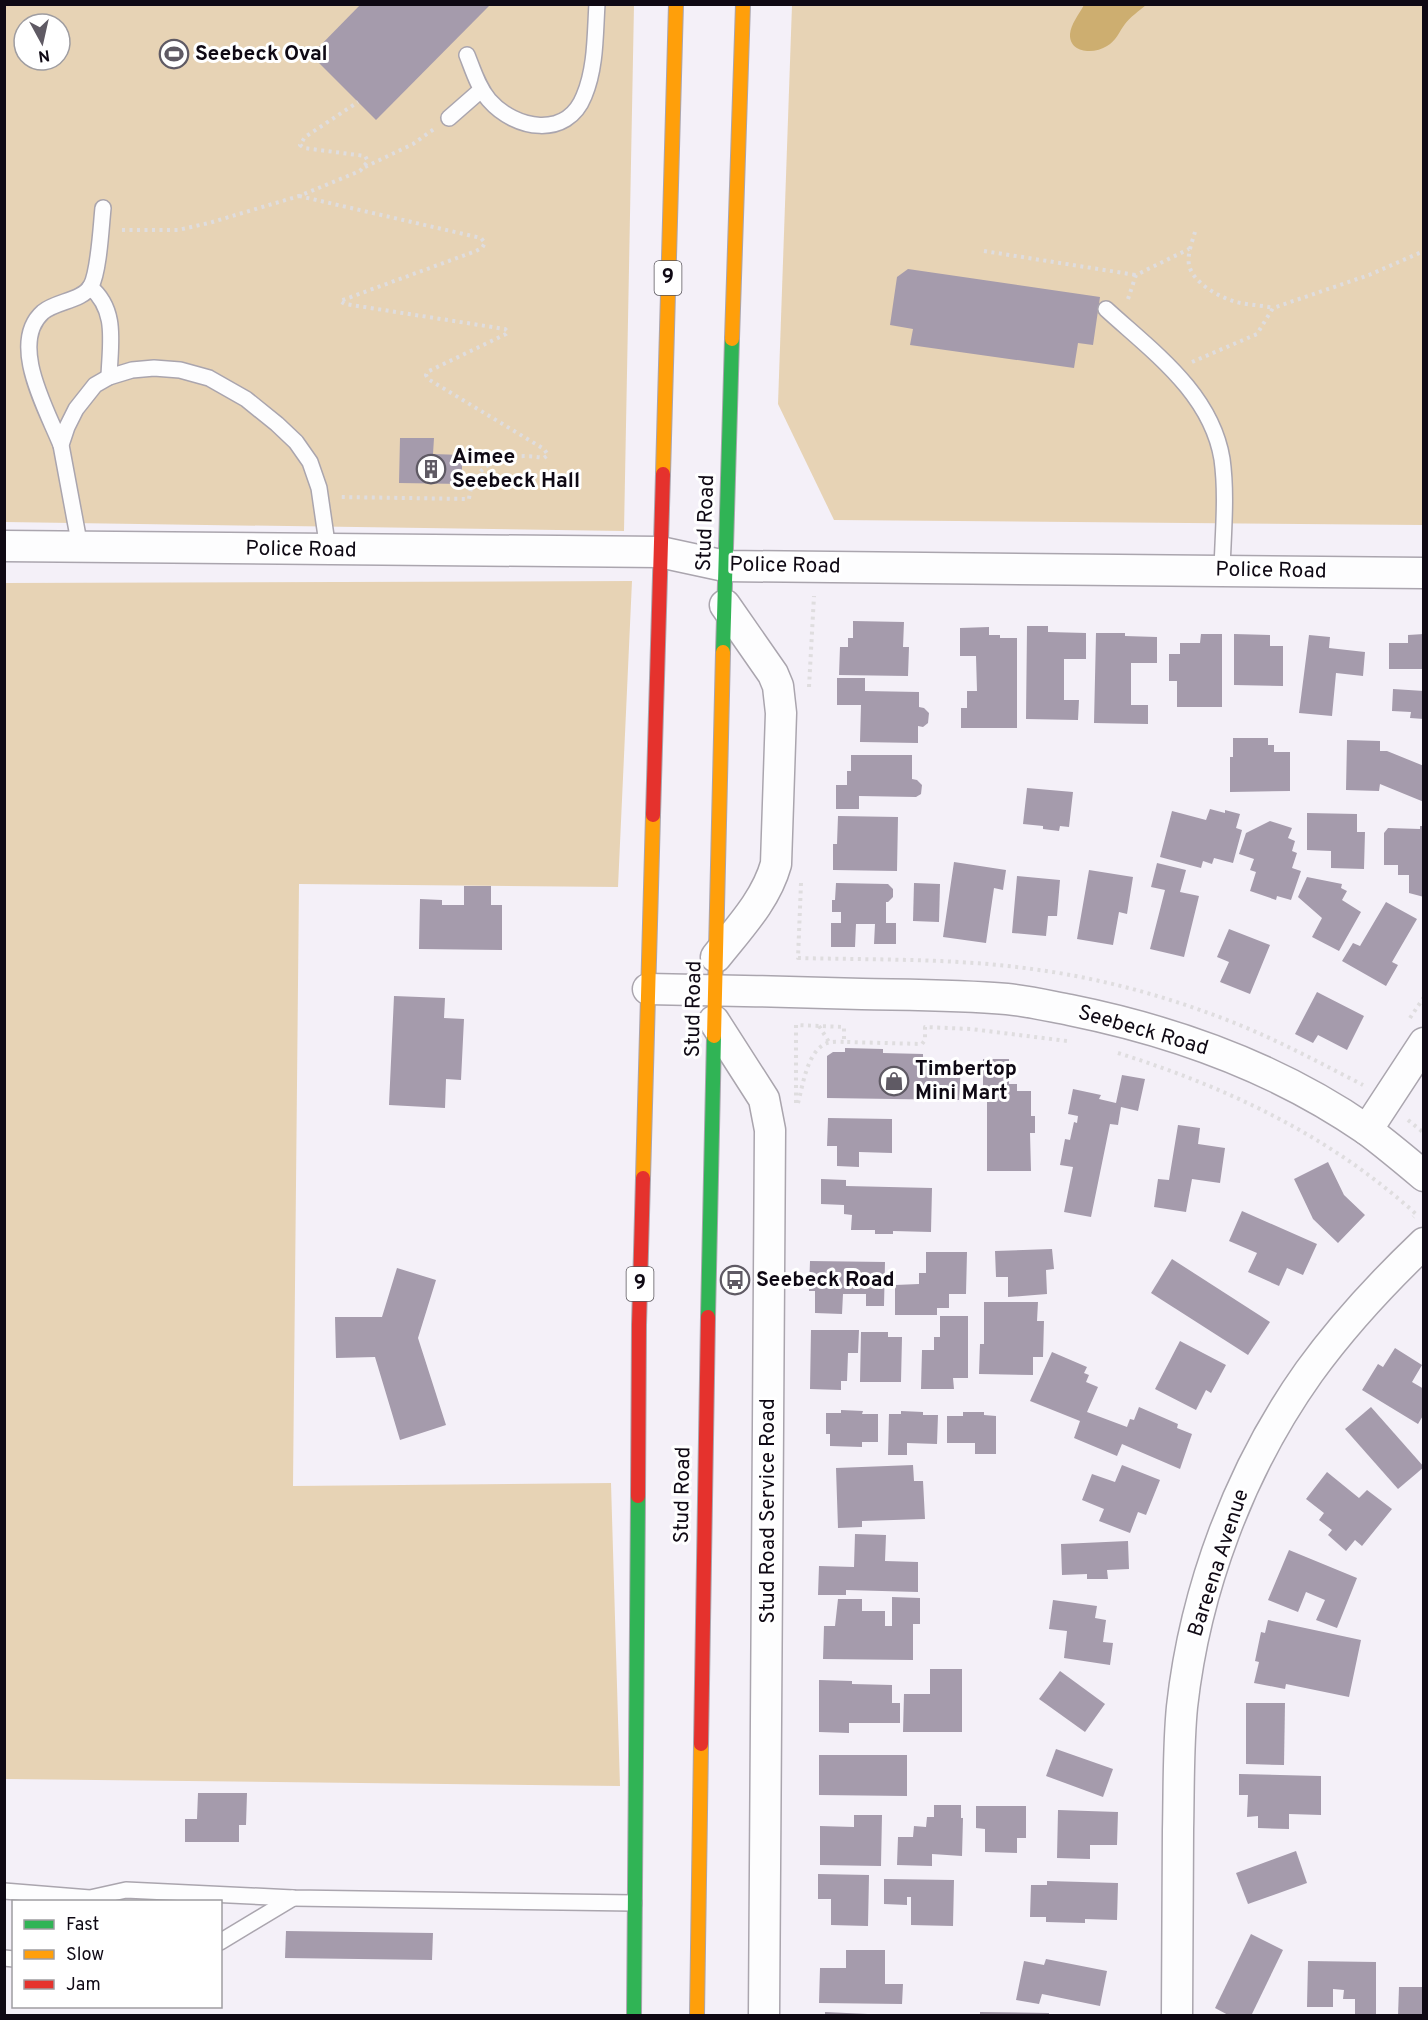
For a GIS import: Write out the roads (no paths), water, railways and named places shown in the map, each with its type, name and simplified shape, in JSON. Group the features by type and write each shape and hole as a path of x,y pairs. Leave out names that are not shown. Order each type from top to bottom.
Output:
{"highway":[{"name":"9","path":"634,2016 639,1325 676,4"},
{"name":"Stud Road","path":"697,2016 707,1303 725,566 743,4"}],"street":[{"name":"Police Road","path":"4,546 660,552 725,566 1424,573"},
{"path":"716,957 764,895 772,880 776,864 781,724 780,700 773,674 725,605"},
{"name":"Seebeck Road","path":"648,989 936,995 1009,999 1093,1014 1141,1026 1233,1059 1320,1101 1366,1130 1424,1176"},
{"name":"Stud Road Service Road","path":"714,1021 764,1099 771,1130 764,2016"},
{"path":"1366,1130 1424,1043"},
{"name":"Bareena Avenue","path":"1177,2016 1179,1742 1188,1664 1204,1593 1246,1479 1285,1410 1309,1372 1351,1318 1424,1243"}],"lane":[{"path":"467,55 481,90 500,111 515,121 535,126 554,123 573,114 584,98 591,76 597,4"},
{"path":"449,118 481,90"},
{"path":"80,547 61,445 31,368 27,347 30,329 43,312 79,295 90,287 95,272 103,208"},
{"path":"90,287 107,307 111,325 109,377"},
{"path":"1106,309 1187,384 1203,407 1222,459 1224,483 1222,570"},
{"path":"61,445 76,409 95,386 109,377 132,370 163,369 180,370 209,378 262,411 296,442 310,462 321,497 328,550"},
{"path":"4,1891 90,1900 126,1890 293,1898 634,1903"},
{"path":"222,1941 293,1898"}],"place":[{"name":"Seebeck Oval","path":"174,54"},
{"name":"Aimee Seebeck Hall","path":"431,469"},
{"name":"Timbertop Mini Mart","path":"894,1081"},
{"name":"Seebeck Road","path":"735,1280"}]}
